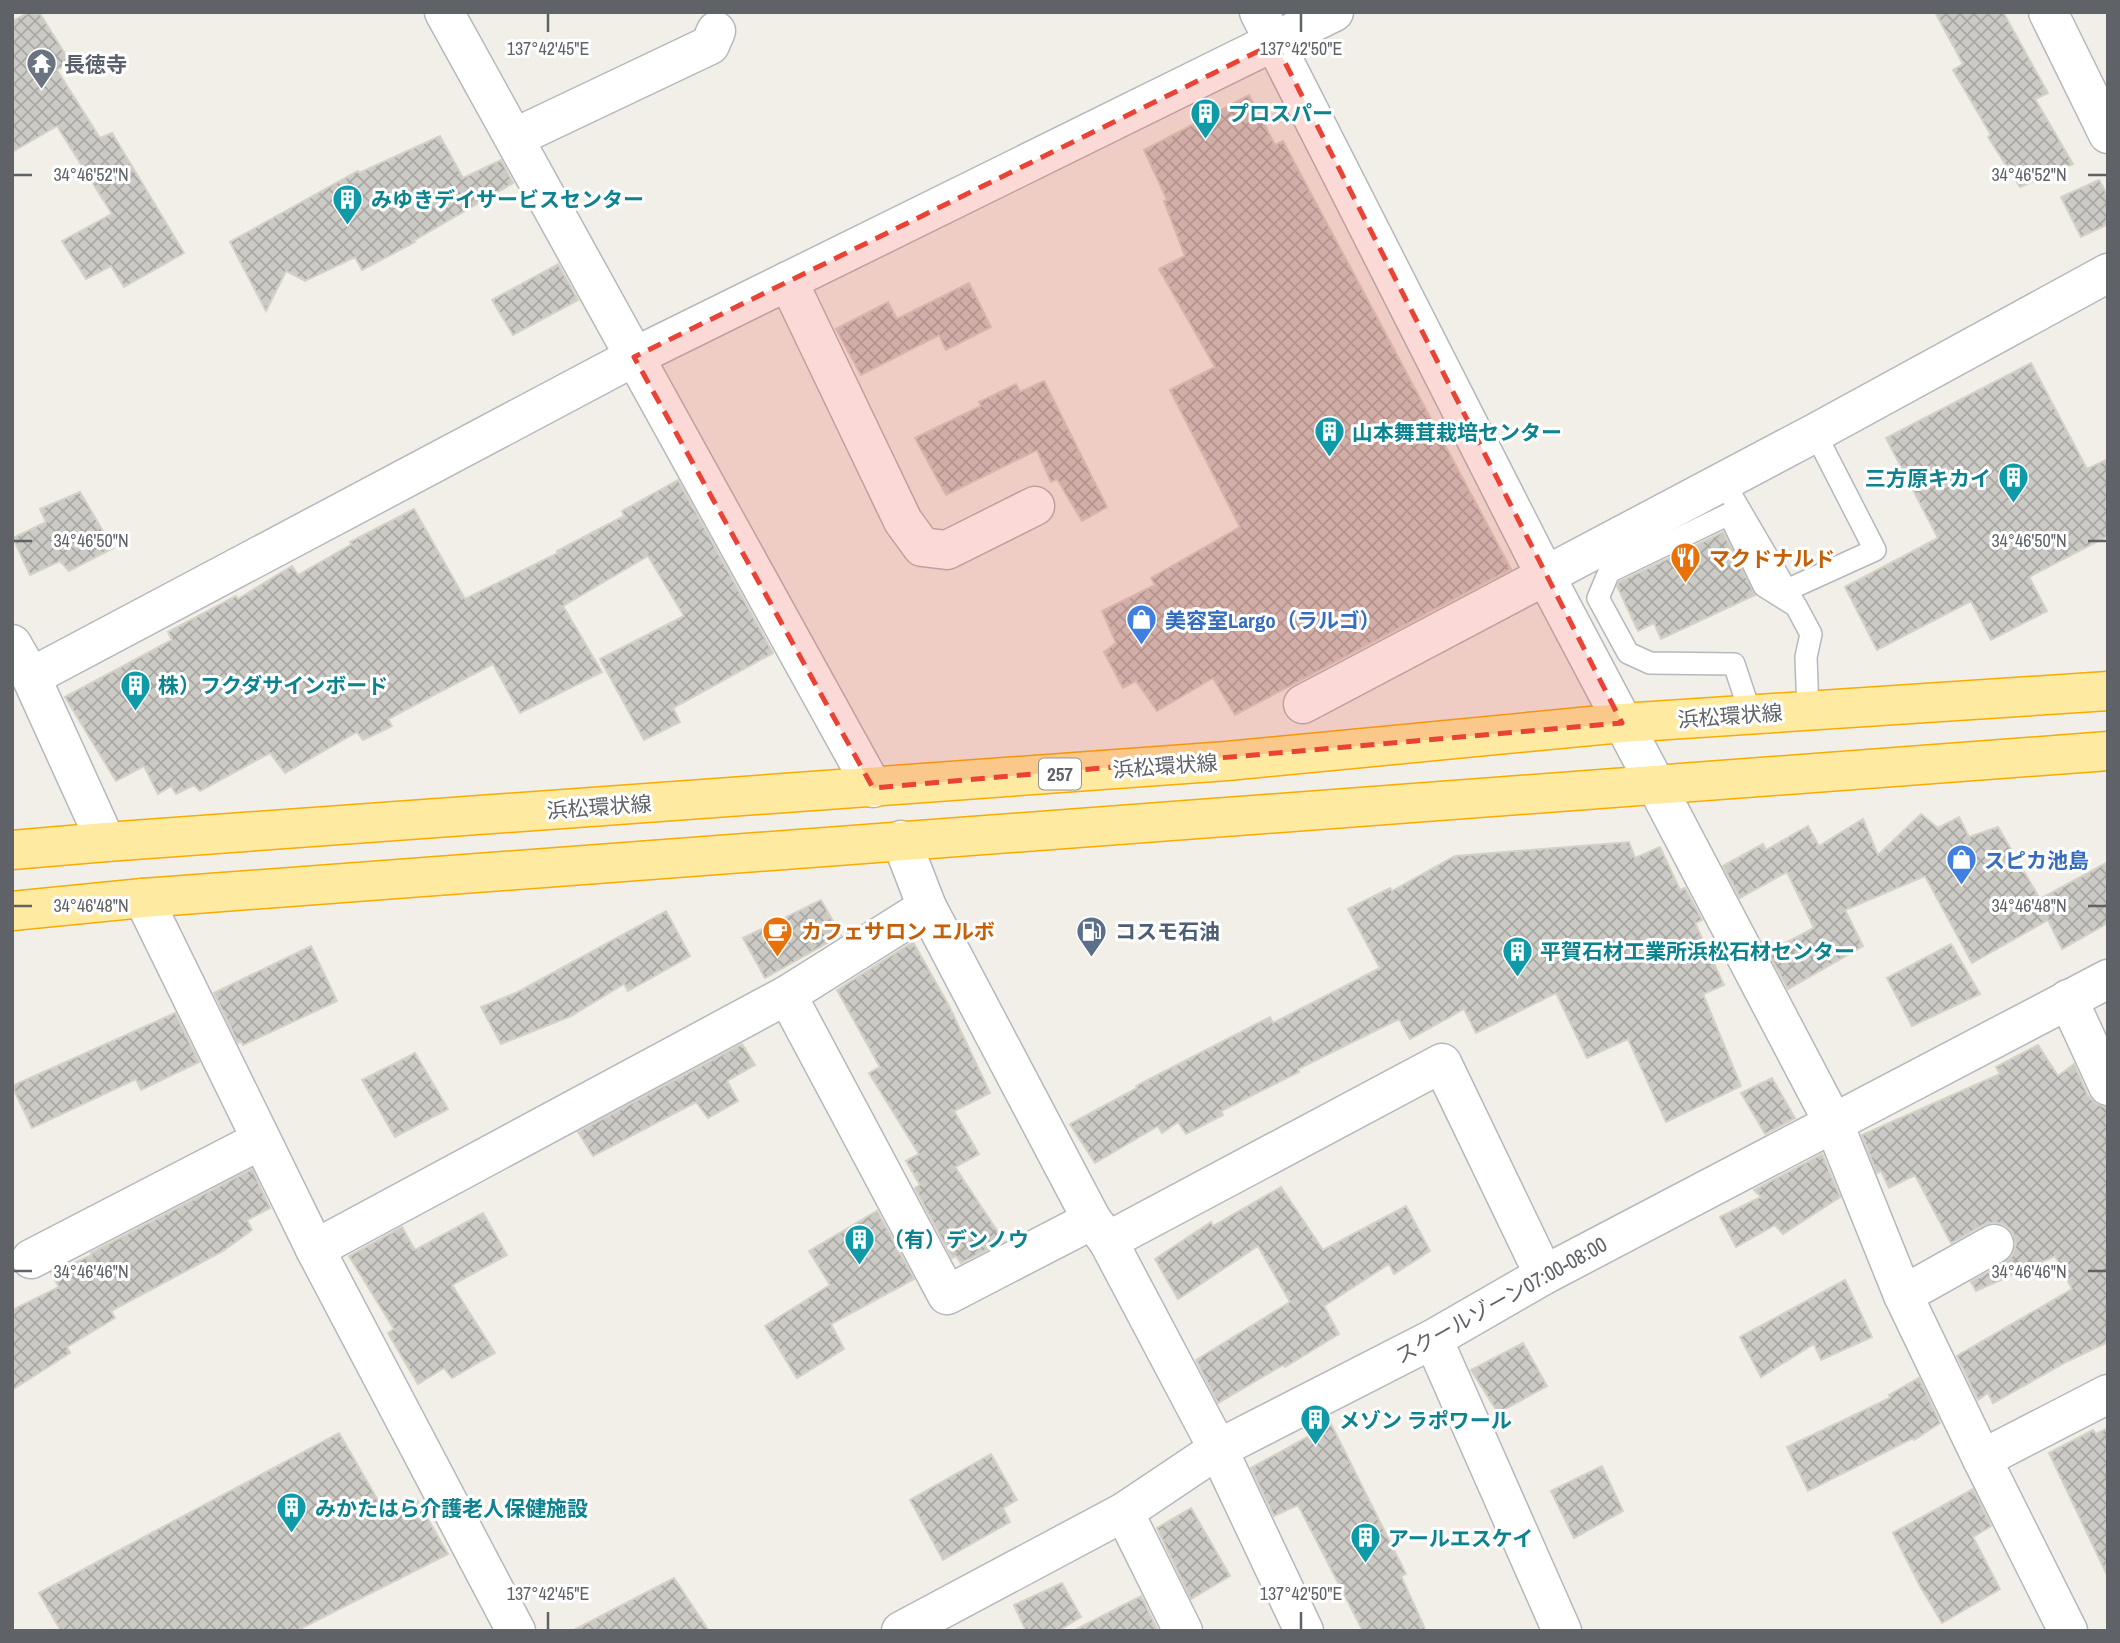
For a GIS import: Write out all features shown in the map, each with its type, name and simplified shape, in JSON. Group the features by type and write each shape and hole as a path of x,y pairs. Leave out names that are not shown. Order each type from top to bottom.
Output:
{"highway":[{"name":"浜松環状線","path":"12,850 1227,761 1622,723 2108,691"},
{"path":"12,911 142,898 901,840 2108,751"}],"street":[{"path":"444,12 873,788"},
{"path":"31,677 634,357 788,281 1267,27 1334,12"},
{"path":"2048,12 2108,134"},
{"path":"1267,27 1545,575 1834,1124 1903,1295 2068,1631"},
{"path":"514,138 709,45 716,31"},
{"path":"1303,704 1815,433 2108,273"},
{"path":"788,281 903,521 922,547 947,550 1035,506"},
{"path":"12,644 31,677 106,842"},
{"path":"901,840 927,907 1218,1449 1304,1631"},
{"path":"142,898 315,1249 516,1631"},
{"path":"315,1249 787,995 927,907"},
{"name":"スクールゾーン07:00-08:00","path":"901,1631 1124,1512 1218,1449 1433,1339 1544,1275 2108,979"},
{"path":"787,995 947,1295 1100,1231 1441,1063 1544,1275"},
{"path":"2068,999 2108,1086"},
{"path":"31,1259 261,1140"},
{"path":"1903,1295 1994,1244"},
{"path":"1433,1339 1562,1631"},
{"path":"1982,1459 2108,1394"},
{"path":"1124,1512 1184,1631"}],"lane":[{"path":"1791,598 1874,550 1815,433"},
{"path":"1723,481 1811,634 1806,657 1808,711"},
{"path":"1751,715 1734,664 1650,663 1628,653 1598,598 1609,572 1729,514 1764,586 1791,598"}],"highlighted area":[{"path":"1275,43 1622,723 873,788 634,357"}],"building":[{"path":"30,12 39,12 70,62 57,70 100,138 112,133 184,253 124,287 111,266 86,279 62,241 112,214 57,126 12,152 12,21"},
{"path":"1935,12 2003,12 2048,93 2035,99 2073,164 2020,187 1988,137 1991,135 1953,70 1963,64"},
{"name":"山本舞茸栽培センター","path":"1249,95 1275,145 1283,141 1511,569 1235,715 1213,678 1157,711 1136,681 1123,688 1104,652 1116,643 1102,611 1155,585 1151,578 1240,527 1170,390 1215,367 1159,269 1185,256 1164,201 1167,200 1144,150"},
{"name":"みゆきデイサービスセンター","path":"440,136 463,178 501,160 513,183 413,241 415,242 362,270 355,257 305,281 286,271 266,311 230,242 358,171 359,173"},
{"path":"2099,180 2108,196 2108,224 2081,237 2061,197"},
{"path":"558,264 578,300 513,335 492,300"},
{"path":"969,283 991,327 946,350 939,335 861,375 836,329 888,302 897,319"},
{"name":"三方原キカイ","path":"2031,363 2087,469 2108,459 2108,536 2029,577 2047,611 1991,640 1971,601 1877,650 1845,587 1938,538 1886,438"},
{"path":"1044,381 1107,507 1082,521 1057,479 1051,482 1037,450 946,495 915,438 981,406 979,402 1016,384 1020,392"},
{"path":"678,480 773,653 673,708 680,722 644,740 600,659 684,616 648,556 563,606 602,672 520,713 493,664 388,719 392,726 363,740 357,732 285,773 270,753 200,791 194,785 176,794 171,786 158,794 144,766 116,781 65,697 172,640 168,632 236,596 238,599 292,566 298,575 352,544 350,542 414,509 465,599 558,553 557,551 624,516 622,511"},
{"path":"80,492 113,548 69,571 60,561 30,575 13,538 46,522 40,509"},
{"name":"マクドナルド","path":"1723,532 1755,595 1661,639 1654,623 1638,631 1617,586 1619,582"},
{"path":"1921,814 1938,828 1959,817 1969,837 1998,827 2040,899 2108,862 2108,923 2062,949 2048,920 1972,963 1925,876 1845,910 1863,946 1788,989 1768,952 1814,928 1787,872 1740,898 1723,866 1763,844 1766,850 1808,826 1819,846 1863,819 1878,855"},
{"path":"1629,842 1635,858 1660,847 1680,890 1685,888 1702,920 1695,923 1724,985 1703,994 1741,1086 1666,1122 1628,1039 1587,1058 1556,993 1476,1033 1464,1009 1410,1039 1399,1019 1298,1069 1299,1072 1221,1111 1223,1115 1186,1134 1178,1122 1162,1133 1158,1126 1095,1163 1070,1124 1137,1088 1136,1086 1270,1017 1273,1023 1380,968 1348,909 1390,888 1392,891 1455,856"},
{"name":"カフェサロン エルボ","path":"821,900 841,935 765,978 743,938"},
{"path":"666,911 690,956 628,991 624,984 571,1016 501,1044 481,1007 516,993"},
{"path":"913,942 949,1006 990,1093 954,1111 979,1154 955,1167 1004,1241 961,1263 956,1256 952,1258 915,1188 920,1185 906,1161 919,1154 869,1073 880,1067 837,990"},
{"path":"1951,944 1980,994 1912,1026 1887,978"},
{"path":"311,946 337,1001 243,1045 241,1041 238,1043 214,993"},
{"path":"175,1013 199,1062 141,1090 136,1079 32,1128 12,1086"},
{"path":"742,1044 755,1065 727,1081 738,1101 708,1118 696,1102 593,1156 578,1132"},
{"path":"2038,1045 2058,1076 2074,1064 2088,1096 2096,1104 2108,1108 2108,1342 1993,1403 1988,1393 1978,1400 1957,1356 2072,1289 2055,1256 1976,1291 1971,1282 2005,1263 2012,1256 2016,1244 2013,1233 2005,1225 1994,1222 1983,1225 1951,1243 1915,1175 1889,1188 1881,1171 1877,1173 1862,1135 2000,1074 1996,1067"},
{"path":"415,1053 448,1109 395,1137 362,1080"},
{"path":"1772,1078 1795,1118 1765,1134 1741,1093"},
{"path":"1822,1154 1840,1197 1783,1234 1775,1225 1736,1247 1720,1217 1761,1197 1754,1190"},
{"path":"252,1169 270,1208 247,1220 252,1230 223,1251 111,1311 115,1318 67,1347 70,1353 12,1390 12,1310 59,1287 51,1273 92,1255 91,1253"},
{"path":"1281,1187 1323,1250 1406,1206 1430,1251 1394,1274 1389,1264 1324,1306 1339,1334 1218,1403 1196,1360 1290,1302 1258,1246 1178,1299 1155,1259 1211,1222 1213,1226"},
{"path":"877,1211 914,1279 831,1324 844,1349 797,1378 765,1326 830,1285 809,1251"},
{"path":"483,1213 507,1255 452,1285 495,1353 452,1378 444,1368 418,1384 388,1333 394,1329 349,1256 402,1227 415,1250"},
{"path":"1845,1280 1872,1337 1821,1360 1814,1344 1761,1377 1740,1337"},
{"path":"1523,1343 1547,1386 1498,1413 1471,1370"},
{"path":"1919,1378 1940,1423 1914,1440 1913,1438 1808,1491 1787,1447 1890,1398 1889,1395"},
{"path":"1331,1424 1406,1574 1401,1576 1426,1631 1363,1631 1298,1505 1274,1516 1251,1468"},
{"path":"2108,1428 2108,1577 2049,1453 2093,1430 2096,1434"},
{"name":"みかたはら介護老人保健施設","path":"339,1433 387,1516 417,1500 448,1554 296,1631 61,1631 39,1593"},
{"path":"991,1454 1017,1500 1003,1508 1010,1522 943,1560 910,1500"},
{"path":"1602,1466 1623,1511 1574,1538 1551,1491"},
{"path":"1973,1489 1991,1526 1973,1537 2000,1589 1942,1623 1893,1533"},
{"path":"1191,1508 1230,1576 1191,1599 1157,1528"},
{"path":"674,1578 709,1631 572,1631"},
{"path":"1062,1583 1081,1617 1058,1631 1026,1631 1014,1605"},
{"path":"1141,1596 1158,1631 1073,1631"}],"place":[{"name":"長徳寺","path":"41,91"},
{"name":"プロスパー","path":"1205,140"},
{"name":"みゆきデイサービスセンター","path":"348,226"},
{"name":"山本舞茸栽培センター","path":"1329,459"},
{"name":"三方原キカイ","path":"2014,505"},
{"name":"マクドナルド","path":"1686,585"},
{"name":"美容室Largo（ラルゴ）","path":"1142,647"},
{"name":"株）フクダサインボード","path":"135,712"},
{"name":"スピカ池島","path":"1961,887"},
{"name":"カフェサロン エルボ","path":"778,958"},
{"name":"コスモ石油","path":"1092,958"},
{"name":"平賀石材工業所浜松石材センター","path":"1517,978"},
{"name":"（有）デンノウ","path":"860,1266"},
{"name":"メゾン ラポワール","path":"1316,1447"},
{"name":"みかたはら介護老人保健施設","path":"292,1535"},
{"name":"アールエスケイ","path":"1365,1565"}]}
